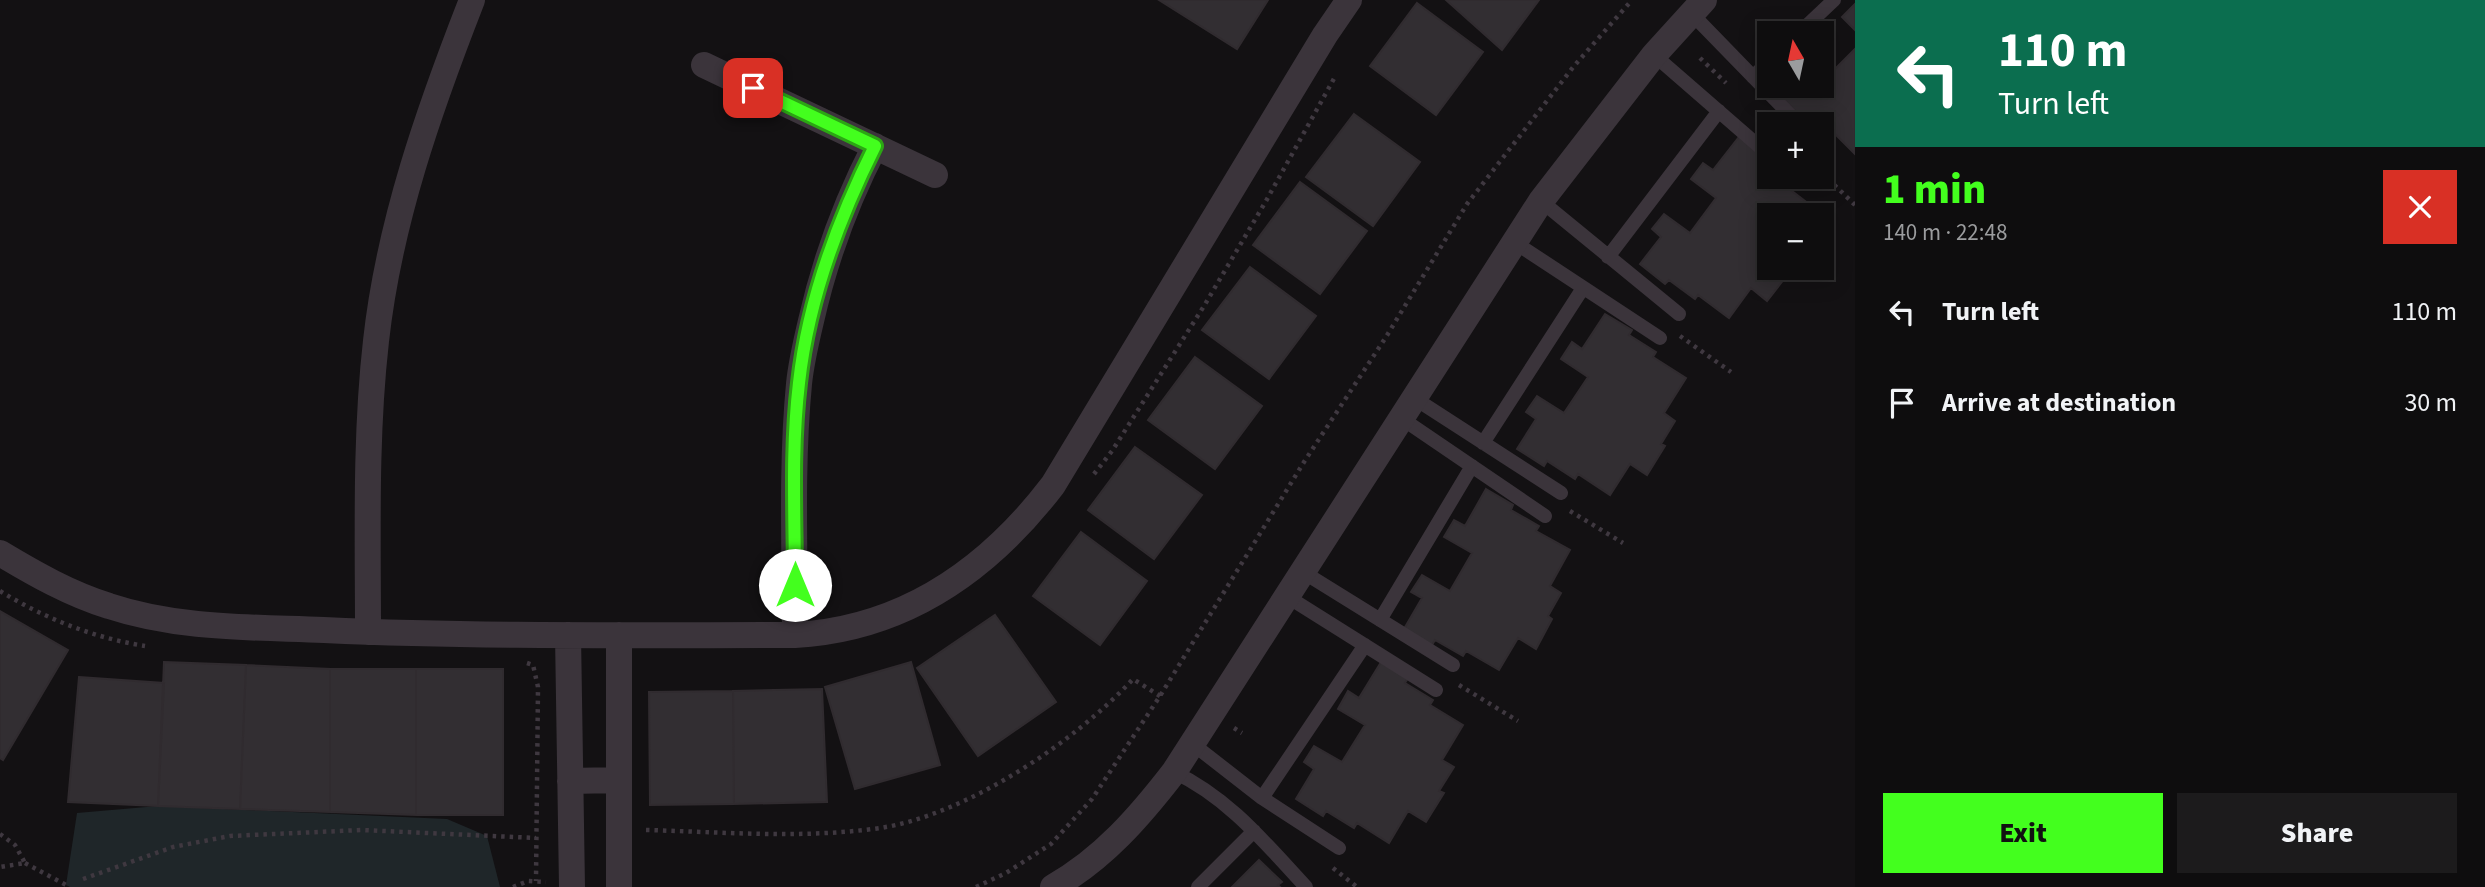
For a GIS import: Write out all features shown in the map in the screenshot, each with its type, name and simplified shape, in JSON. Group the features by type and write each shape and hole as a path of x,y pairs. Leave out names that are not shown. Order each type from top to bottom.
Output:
{"street":[{"path":"368,632 368,456 375,350 385,281 413,166 472,0"},
{"path":"0,553 57,586 110,607 164,620 198,624 368,632 795,635 823,634 858,626 923,600 954,583 982,562 1032,513 1053,485 1325,35 1349,0"},
{"path":"1060,885 1120,836 1146,809 1194,745 1541,201 1654,55 1698,6"},
{"path":"704,65 935,175"},
{"path":"795,635 795,445 799,381 819,286 834,238 852,191 875,146"},
{"path":"562,885 570,781 568,635"},
{"path":"619,635 619,887"},
{"path":"570,781 619,780"}],"lane":[{"path":"1812,21 1834,0"},
{"path":"1698,6 1753,77 1787,112"},
{"path":"1654,55 1757,144"},
{"path":"1753,77 1757,73"},
{"path":"1608,257 1719,111"},
{"path":"1541,201 1679,314"},
{"path":"1514,242 1660,338"},
{"path":"1483,443 1583,288"},
{"path":"1408,408 1483,443 1561,494"},
{"path":"1408,408 1472,466 1545,516"},
{"path":"1380,620 1472,466"},
{"path":"1303,572 1453,665"},
{"path":"1287,597 1436,690"},
{"path":"1262,798 1365,645"},
{"path":"1194,745 1262,798 1339,848"},
{"path":"1174,772 1219,797 1306,887"},
{"path":"1198,887 1254,831"}],"path":[{"path":"976,887 1006,873 1051,844 1092,799 1160,696 1467,204 1559,85 1632,0"},
{"path":"1089,481 1112,451 1204,306 1339,70"},
{"path":"1834,185 1855,205"},
{"path":"0,591 77,629 111,641 151,647"},
{"path":"522,661 533,665 538,687 536,881"},
{"path":"638,830 829,833 883,827 939,812 979,793 1079,728 1133,679 1160,696"},
{"path":"83,879 173,847 230,836 362,830 536,838"},
{"path":"0,834 15,845 25,863 66,885"},
{"path":"0,867 25,863"},
{"path":"513,887 528,881 562,885"}],"shaded area":[{"path":"158,806 447,819 487,836 500,887 66,885 77,813"}],"building":[{"path":"1159,0 1268,0 1237,49"},
{"path":"1446,0 1539,0 1502,50"},
{"path":"1417,3 1483,52 1436,115 1370,66"},
{"path":"1855,4 1855,30 1842,17"},
{"path":"1855,49 1855,154 1834,133 1834,112 1796,112 1782,98 1834,98 1834,70"},
{"path":"1354,114 1420,162 1373,226 1306,177"},
{"path":"1739,137 1757,151 1757,189 1789,189 1808,203 1757,203 1757,280 1783,280 1767,301 1751,288 1729,318 1698,295 1695,299 1669,280 1665,284 1640,264 1661,237 1652,229 1664,214 1690,233 1716,198 1691,179 1703,163 1713,170"},
{"path":"1300,182 1367,231 1320,294 1253,245"},
{"path":"1250,267 1316,316 1269,379 1202,330"},
{"path":"1605,314 1632,330 1629,335 1656,352 1653,357 1686,378 1664,413 1675,421 1661,444 1665,446 1647,475 1630,464 1610,495 1578,474 1575,479 1547,461 1544,466 1517,449 1536,419 1526,412 1537,396 1564,413 1588,377 1561,359 1572,342 1582,349"},
{"path":"1195,357 1262,406 1215,469 1148,420"},
{"path":"1135,447 1202,495 1154,559 1088,510"},
{"path":"1486,489 1513,505 1511,510 1539,526 1536,531 1570,550 1550,586 1561,593 1548,616 1552,619 1536,649 1518,638 1499,670 1466,651 1463,656 1435,640 1432,645 1404,629 1422,598 1411,592 1422,575 1450,591 1472,553 1444,537 1454,520 1465,526"},
{"path":"1081,532 1147,581 1100,645 1033,596"},
{"path":"0,611 68,650 3,760 0,758"},
{"path":"995,615 1056,702 978,756 917,668"},
{"path":"164,662 246,665 240,809 158,806"},
{"path":"911,662 940,765 855,789 825,687"},
{"path":"1381,662 1408,678 1405,683 1433,700 1430,705 1463,725 1442,760 1454,767 1439,791 1444,793 1426,822 1408,811 1389,843 1357,823 1354,828 1326,811 1323,816 1296,799 1314,769 1304,762 1314,746 1342,762 1365,725 1338,709 1348,691 1359,698"},
{"path":"246,665 330,669 330,812 240,809"},
{"path":"330,669 416,669 416,815 330,812"},
{"path":"416,669 503,669 503,815 416,815"},
{"path":"79,677 164,683 158,806 68,802"},
{"path":"822,689 827,802 734,804 733,691"},
{"path":"733,691 734,804 650,805 649,692"},
{"path":"1259,860 1282,882 1278,885 1280,887 1232,887"}],"route":[{"path":"753,88 875,146 852,191 834,238 819,286 799,381 795,445 795,585"}]}
